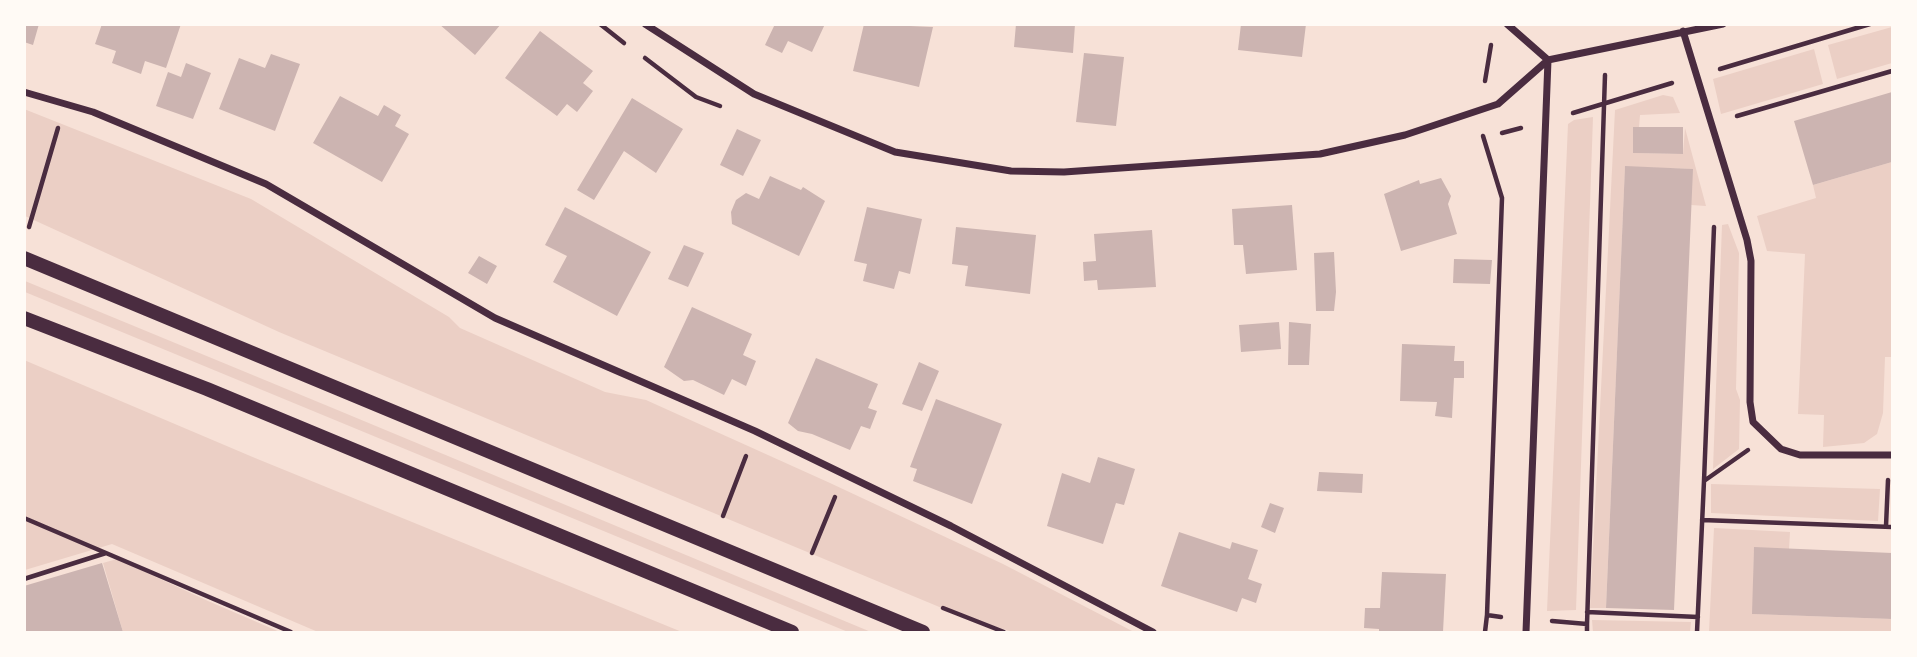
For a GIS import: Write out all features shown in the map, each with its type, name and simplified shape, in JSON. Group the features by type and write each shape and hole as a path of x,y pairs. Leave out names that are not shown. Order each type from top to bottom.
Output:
{"main road":[{"path":"24,258 923,632"},
{"path":"24,318 206,389 792,632"}],"street":[{"path":"645,24 754,94 848,136 895,152 1012,171 1064,172 1320,154 1405,135 1498,104 1548,60 1723,24"},
{"path":"1507,24 1548,60"},
{"path":"1684,31 1749,250 1750,402 1753,422 1766,438 1781,449 1800,455 1891,455"},
{"path":"1526,632 1548,60"},
{"path":"24,92 93,112 266,184 495,318 755,430 1153,632"}],"path":[{"path":"1487,35 1491,45 1485,82 1467,88 1502,198 1487,615"},
{"path":"1587,632 1606,47"},
{"path":"1712,123 1892,71"},
{"path":"29,227 66,104"},
{"path":"1697,632 1714,225"},
{"path":"723,517 755,430"},
{"path":"1704,481 1766,438"},
{"path":"1886,526 1891,455"},
{"path":"812,554 845,474"},
{"path":"24,518 291,632"},
{"path":"1702,520 1892,527"},
{"path":"24,579 106,553"},
{"path":"1587,612 1698,617"},
{"path":"1527,619 1587,624"}],"shaded area":[{"path":"1892,27 1892,63 1837,79 1828,45"},
{"path":"1814,49 1823,84 1721,114 1713,79"},
{"path":"1663,95 1673,97 1680,113 1640,115 1639,127 1633,127 1633,153 1683,154 1685,128 1706,206 1691,205 1692,169 1625,167 1606,608 1590,608 1615,110"},
{"path":"24,109 251,199 449,317 460,328 605,392 646,400 1003,564 1134,632 1013,632 961,616 279,332 25,216"},
{"path":"1593,117 1576,610 1547,611 1568,124 1574,120"},
{"path":"1892,162 1892,357 1885,357 1883,413 1877,434 1864,443 1823,447 1824,415 1798,414 1805,254 1767,251 1757,216 1816,198 1813,185"},
{"path":"1728,224 1739,253 1736,389 1740,400 1739,449 1713,469 1722,225"},
{"path":"25,281 871,632 848,632 25,292"},
{"path":"24,360 255,458 682,632 318,632 112,544 25,570"},
{"path":"1711,484 1880,489 1878,521 1711,513"},
{"path":"1714,528 1790,532 1789,549 1754,548 1753,614 1892,619 1892,632 1709,632"},
{"path":"117,559 280,632 123,632 103,563"},
{"path":"1592,620 1691,622 1690,632 1593,632"}],"building":[{"path":"24,24 39,24 33,45 24,42"},
{"path":"102,24 181,24 166,68 145,61 141,74 112,63 116,51 95,44"},
{"path":"439,24 501,24 475,55"},
{"path":"775,24 825,24 812,52 788,41 782,53 765,45"},
{"path":"864,24 933,27 919,87 853,71"},
{"path":"1016,24 1075,24 1073,53 1014,47"},
{"path":"1241,24 1306,24 1302,57 1238,50"},
{"path":"540,31 593,71 583,83 593,91 577,112 567,104 557,116 505,78"},
{"path":"1084,53 1124,57 1116,126 1076,122"},
{"path":"271,54 300,64 275,131 219,109 239,58 265,68"},
{"path":"186,63 211,73 193,119 156,106 168,72 181,77"},
{"path":"1892,92 1892,162 1813,185 1794,121"},
{"path":"340,96 378,116 384,105 401,115 395,126 409,134 382,182 313,143"},
{"path":"632,98 683,129 656,173 624,151 594,200 577,190"},
{"path":"1633,127 1683,127 1683,154 1633,153"},
{"path":"737,129 761,140 743,176 720,165"},
{"path":"1625,166 1693,169 1674,610 1606,608"},
{"path":"770,176 801,190 803,187 825,201 799,256 732,224 731,212 736,200 746,193 759,199"},
{"path":"1441,178 1451,196 1448,204 1457,234 1401,251 1384,194 1419,180 1420,184"},
{"path":"1292,205 1297,270 1246,274 1243,245 1234,245 1232,209"},
{"path":"565,207 651,252 617,316 553,282 567,256 545,245"},
{"path":"867,207 922,219 910,274 899,271 894,289 863,281 867,264 854,261"},
{"path":"956,227 1036,235 1030,294 965,286 968,266 952,264"},
{"path":"1152,230 1156,287 1098,290 1097,280 1084,281 1083,262 1096,261 1094,234"},
{"path":"684,245 704,253 688,287 668,279"},
{"path":"1334,252 1334,311 1316,311 1314,253"},
{"path":"479,256 497,266 487,284 468,273"},
{"path":"1454,259 1492,260 1490,284 1453,283"},
{"path":"692,307 752,334 743,355 756,361 746,386 732,379 724,395 693,380 684,381 664,367"},
{"path":"1279,322 1281,349 1241,352 1239,325"},
{"path":"1289,322 1311,324 1309,365 1288,365"},
{"path":"1402,344 1455,346 1454,361 1464,361 1464,378 1454,378 1452,418 1435,416 1437,402 1400,401"},
{"path":"816,358 878,384 868,408 877,411 870,429 861,426 850,450 798,431 788,423"},
{"path":"919,362 939,371 922,411 902,404"},
{"path":"936,399 1002,424 972,504 913,481 917,469 910,467"},
{"path":"1098,457 1135,469 1124,505 1116,503 1103,544 1047,526 1062,473 1090,483"},
{"path":"1319,472 1363,474 1362,493 1317,491"},
{"path":"1270,503 1284,508 1275,533 1261,527"},
{"path":"1179,532 1230,549 1232,542 1258,550 1248,579 1262,584 1256,603 1242,598 1237,612 1161,586"},
{"path":"1754,547 1892,553 1892,619 1752,614"},
{"path":"102,563 123,632 24,632 24,586"},
{"path":"1382,572 1446,574 1443,632 1379,632 1379,629 1364,628 1365,608 1380,608"}]}
